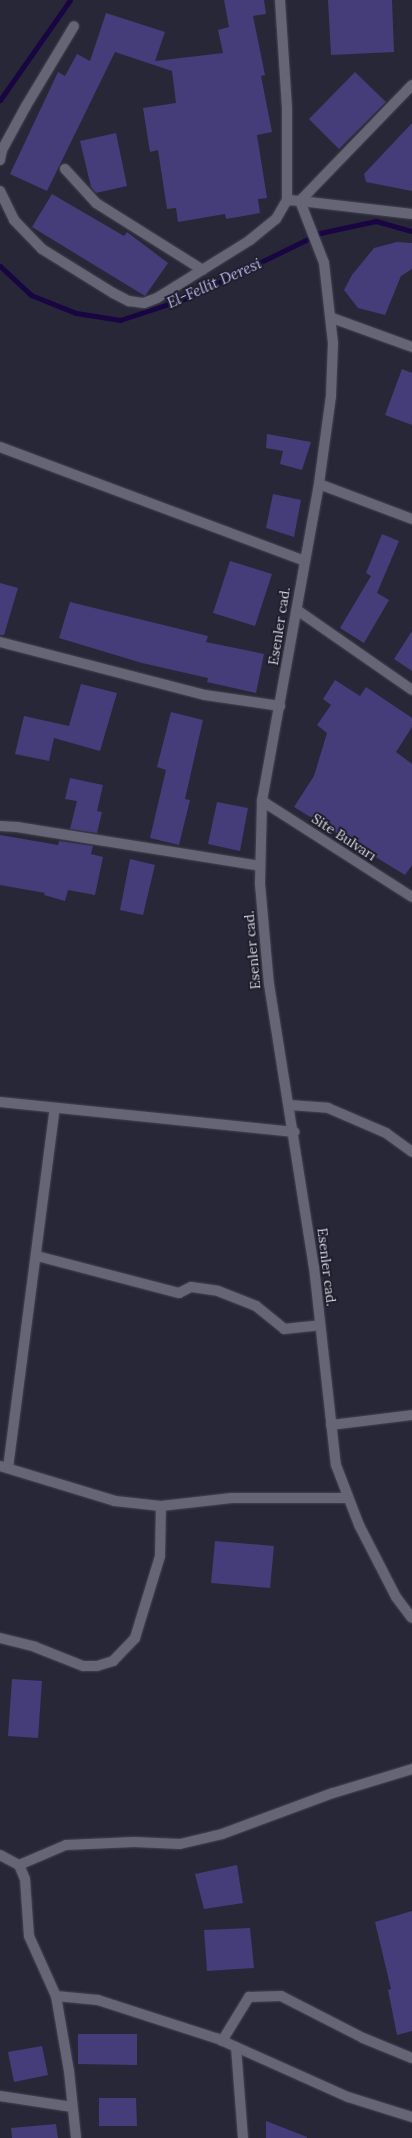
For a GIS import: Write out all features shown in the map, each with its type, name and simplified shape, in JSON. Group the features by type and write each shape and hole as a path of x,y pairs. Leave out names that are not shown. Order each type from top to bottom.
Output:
{"street":[{"path":"0,191 14,220 42,249 129,301 144,302 157,298 250,240 276,219 287,200 288,109 280,0"},
{"path":"0,160 2,150 26,106 74,26"},
{"path":"300,201 412,85"},
{"path":"65,169 96,203 203,270"},
{"path":"287,200 412,214"},
{"name":"Esenler cad.","path":"300,201 324,263 332,318 331,396 319,484 303,560 280,706 262,800 260,866 268,984 294,1132 320,1325 336,1466 359,1525 396,1597 412,1615"},
{"path":"332,318 412,347"},
{"path":"0,447 303,560"},
{"path":"319,484 412,519"},
{"path":"296,610 412,690"},
{"path":"0,642 205,695 280,706"},
{"name":"Site Bulvarı","path":"262,800 412,897"},
{"path":"0,826 17,826 260,866"},
{"path":"0,1102 294,1132"},
{"path":"290,1105 328,1108 386,1133 412,1152"},
{"path":"55,1108 37,1256 4,1467 115,1501 161,1506 232,1498 348,1498"},
{"path":"37,1256 179,1293 191,1287 218,1291 256,1306 284,1329 320,1325"},
{"path":"331,1424 412,1415"},
{"path":"0,1638 35,1647 83,1666 97,1666 113,1661 135,1638 158,1563 161,1506"},
{"path":"20,1865 66,1846 134,1842 180,1844 222,1834 334,1792 412,1768"},
{"path":"0,1855 20,1865 25,1879 29,1936 56,1996 76,2138"},
{"path":"56,1996 98,2000 222,2041 348,2097 412,2117"},
{"path":"222,2041 248,1997 281,1996 363,2038 412,2058"},
{"path":"236,2047 243,2138"},
{"path":"0,2096 72,2107"}],"building":[{"path":"224,0 264,0 266,14 253,16 265,75 261,76 272,132 257,135 267,198 258,199 260,213 226,219 225,214 178,222 176,208 167,209 158,150 150,152 143,108 176,103 172,71 115,52 47,191 10,174 58,72 65,76 77,54 90,61 106,13 165,32 155,61 223,53 218,30 229,27"},
{"path":"328,0 392,0 394,52 331,55"},
{"path":"355,72 386,102 339,149 309,119"},
{"path":"412,123 412,191 366,182 364,174"},
{"path":"116,133 127,186 96,193 91,187 80,141"},
{"path":"52,194 124,236 127,232 168,263 145,296 32,227"},
{"path":"397,242 412,243 412,269 401,276 385,315 358,308 344,290 352,275 374,248"},
{"path":"402,369 412,373 412,425 385,415"},
{"path":"267,434 311,442 302,470 280,464 283,451 266,448"},
{"path":"273,494 301,500 294,537 266,528"},
{"path":"382,534 399,541 377,593 389,600 364,643 340,628 371,576 366,573"},
{"path":"230,561 272,574 255,626 213,613"},
{"path":"0,583 18,588 4,635 0,635"},
{"path":"70,602 208,636 206,642 264,654 256,693 207,682 208,678 142,663 59,638"},
{"path":"412,631 412,671 394,659"},
{"path":"335,680 360,696 366,687 412,718 412,727 396,752 412,764 412,865 405,875 294,807 314,776 327,733 317,725 331,705 323,699"},
{"path":"81,684 117,693 100,751 54,738 49,761 15,754 24,716 69,726"},
{"path":"171,712 203,720 185,799 190,800 179,845 150,838 166,770 157,767"},
{"path":"70,778 103,785 97,811 102,812 97,833 70,829 77,801 65,799"},
{"path":"217,802 248,808 240,851 208,844"},
{"path":"0,835 58,845 59,841 93,846 91,854 103,857 95,895 68,890 65,901 44,895 45,893 0,885"},
{"path":"130,859 155,865 143,915 120,910"},
{"path":"215,1541 274,1546 270,1588 211,1583"},
{"path":"12,1679 42,1681 38,1738 8,1736"},
{"path":"237,1865 243,1903 204,1909 195,1874"},
{"path":"412,1911 412,2031 397,2035 388,1990 391,1989 375,1922"},
{"path":"250,1928 254,1968 207,1971 204,1930"},
{"path":"78,2034 137,2034 137,2065 78,2064"},
{"path":"42,2046 48,2075 14,2082 8,2052"},
{"path":"99,2098 136,2098 137,2126 99,2126"},
{"path":"266,2121 307,2137 307,2138 266,2138"},
{"path":"56,2124 58,2138 12,2138 11,2128"}],"waterway":[{"name":"El-Fellit Deresi","path":"0,100 70,0"},
{"name":"El-Fellit Deresi","path":"0,266 31,295 76,313 120,320 187,298 320,233 376,221 412,231"}]}
